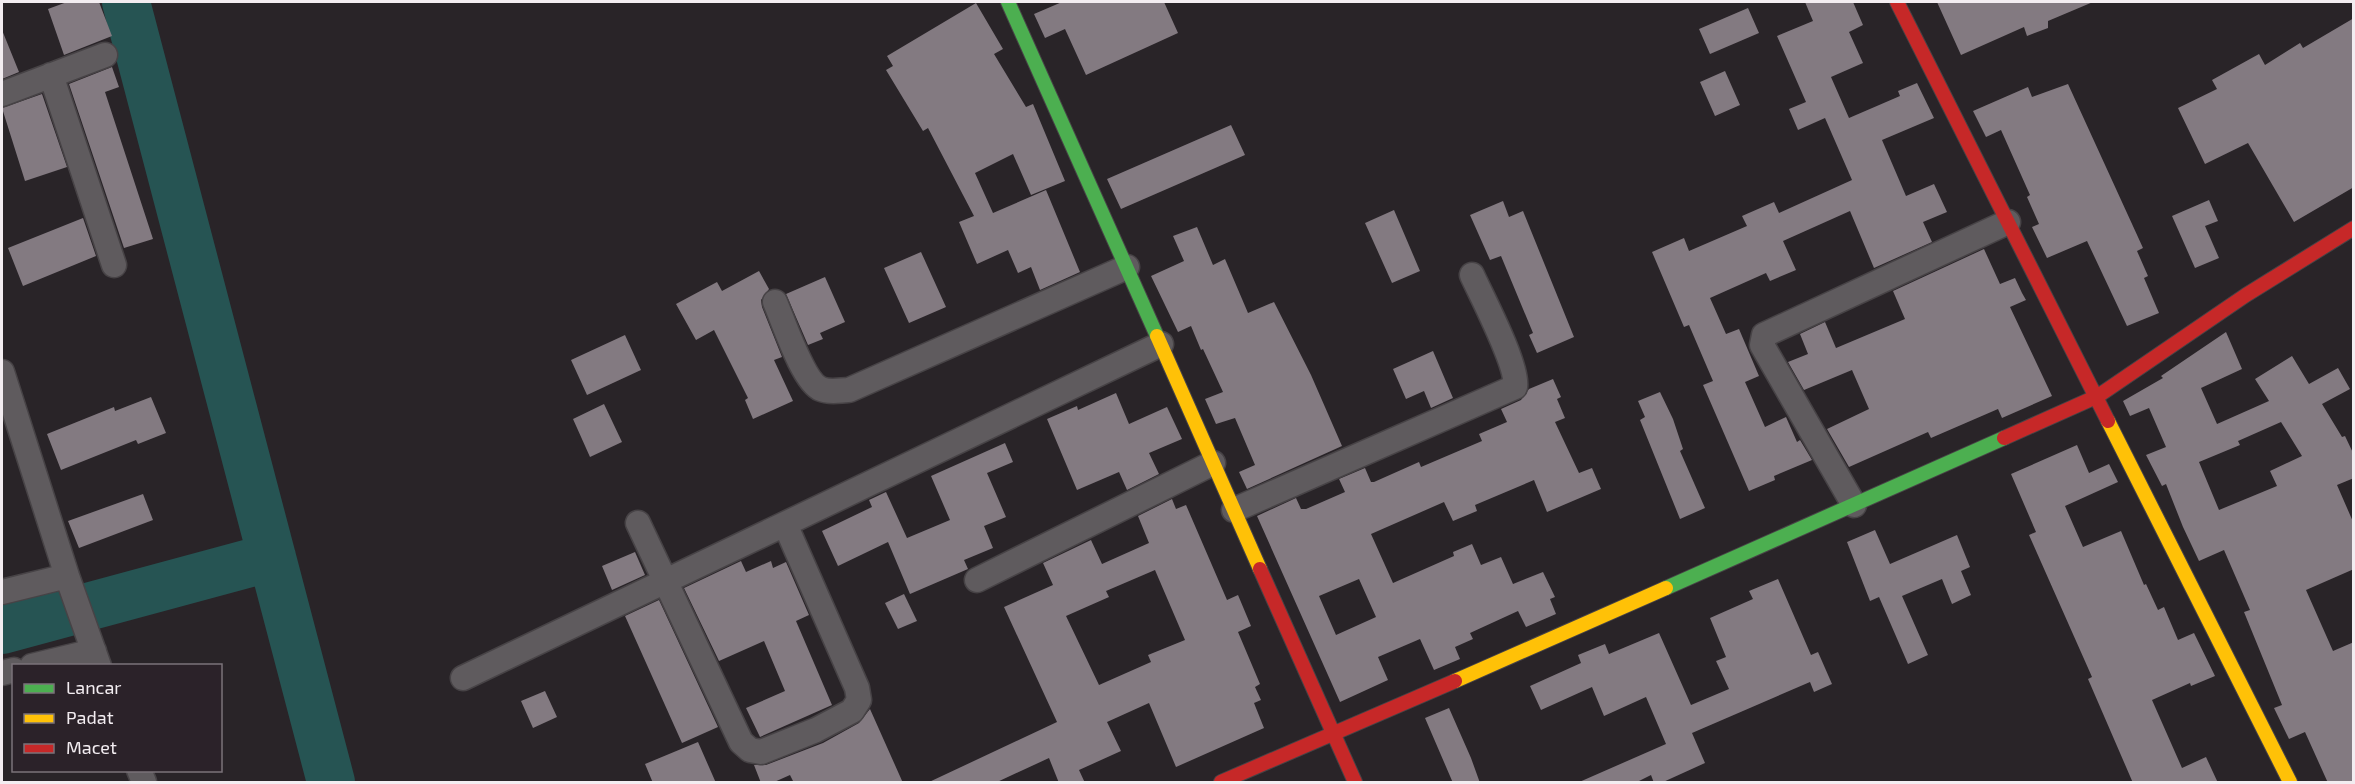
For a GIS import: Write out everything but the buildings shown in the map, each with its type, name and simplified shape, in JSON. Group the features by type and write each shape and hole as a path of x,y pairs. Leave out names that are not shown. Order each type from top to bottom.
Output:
{"street":[{"path":"1897,2 2098,396 2290,783"},
{"path":"1016,4 1127,267 1354,783"},
{"path":"2,94 105,55"},
{"path":"51,75 114,265"},
{"path":"1854,505 1762,345 1764,334 2008,222"},
{"path":"1221,783 2098,396 2246,295 2354,228"},
{"path":"775,302 808,377 820,389 849,390 1127,267"},
{"path":"1234,510 1515,387 1517,379 1473,275"},
{"path":"463,678 1161,344"},
{"path":"2,372 70,585 95,654 42,664"},
{"path":"977,580 1213,463"},
{"path":"638,523 741,742 750,750 761,752 816,730 852,711 859,700 856,688 785,524"},
{"path":"2,592 70,585"}],"waterway":[{"path":"126,2 331,782"},
{"path":"2,630 272,557"}],"traffic: fast":[{"path":"1008,2 1157,336"},
{"path":"1666,588 2004,438"}],"traffic: slow":[{"path":"1157,336 1260,569"},
{"path":"2108,421 2290,782"},
{"path":"1455,681 1666,588"}],"traffic: jam":[{"path":"1897,2 2108,421"},
{"path":"2004,438 2098,396 2246,295 2354,228"},
{"path":"1260,569 1355,782"},
{"path":"1221,782 1455,681"}]}
